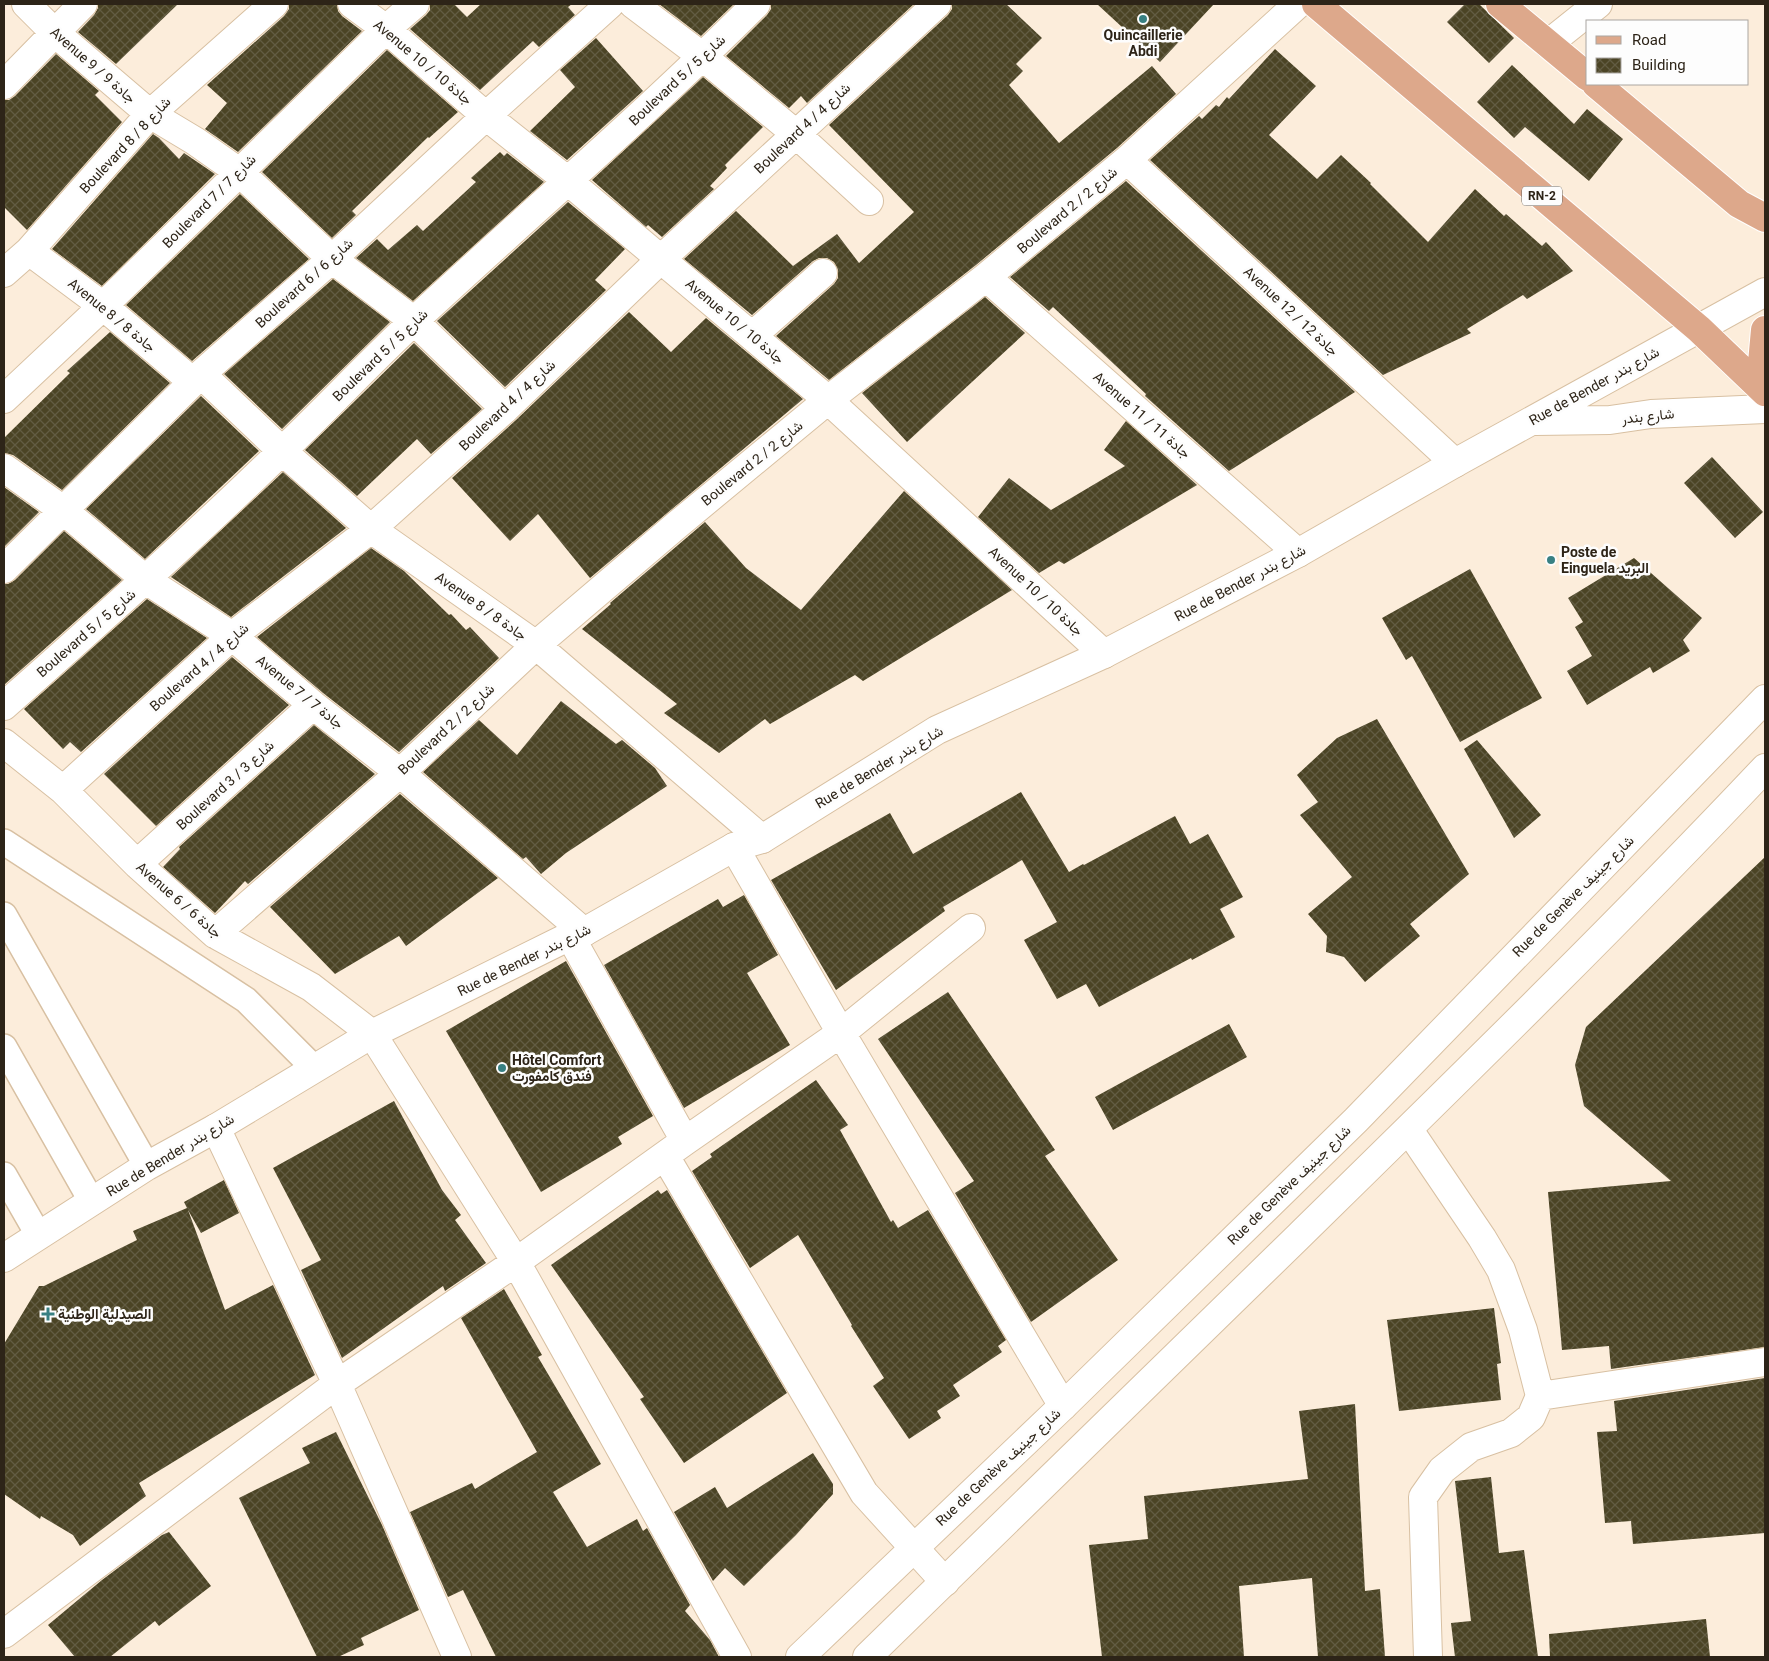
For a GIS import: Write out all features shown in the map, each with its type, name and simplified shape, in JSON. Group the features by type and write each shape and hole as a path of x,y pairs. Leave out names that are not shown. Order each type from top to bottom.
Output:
{"main road":[{"name":"RN-2","path":"1316,4 1699,329 1765,392"},
{"path":"1500,4 1586,75"},
{"path":"1597,85 1739,204 1765,218"},
{"path":"1765,330 1762,363 1765,392"}],"street":[{"name":"Avenue 9 / جادة 9","path":"26,4 54,32 150,114 196,141 239,172 332,259 414,321 505,409"},
{"path":"4,86 83,4"},
{"name":"Boulevard 8 / شارع 8","path":"4,273 28,250 150,114 274,4"},
{"name":"Avenue 10 / جادة 10","path":"352,4 386,29 486,116 661,259 828,400 1104,654"},
{"name":"Boulevard 7 / شارع 7","path":"4,399 103,306 386,29 415,4"},
{"name":"Boulevard 6 / شارع 6","path":"4,569 197,378 332,259 610,4"},
{"path":"633,4 703,57 796,134 869,201"},
{"name":"Boulevard 5 / شارع 5","path":"4,706 146,580 282,452 414,321 703,57 756,4"},
{"name":"Boulevard 4 / شارع 4","path":"63,790 232,636 371,529 505,409 661,259 937,4"},
{"name":"Boulevard 2 / شارع 2","path":"215,934 400,773 536,645 828,400 986,277 1127,160 1298,4"},
{"path":"1548,44 1598,4"},
{"name":"Avenue 12 / جادة 12","path":"1127,160 1455,463"},
{"name":"Avenue 8 / جادة 8","path":"28,250 197,378 371,529 536,645 762,839"},
{"path":"752,336 823,273"},
{"name":"Avenue 11 / جادة 11","path":"986,277 1298,553"},
{"name":"Rue de Bender شارع بندر","path":"4,1258 146,1166 216,1128 372,1034 577,934 734,848 762,839 937,730 1104,654 1298,553 1455,463 1765,292"},
{"name":"شارع بندر","path":"1531,421 1610,420 1651,414 1765,409"},
{"name":"Avenue 7 / جادة 7","path":"4,468 64,510 146,580 232,636 313,705 400,773 577,934 675,1148 864,1493 945,1582"},
{"name":"Rue de Genève شارع جينيف","path":"800,1657 1063,1406 1356,1120 1765,699"},
{"name":"Boulevard 3 / شارع 3","path":"137,864 313,705"},
{"name":"Avenue 6 / جادة 6","path":"4,743 63,790 137,864 215,934 311,987 372,1034"},
{"path":"867,1657 1409,1130 1700,837 1765,768"},
{"path":"734,848 841,1034 1063,1406"},
{"path":"4,1634 337,1384 516,1262 675,1148 841,1034 972,928"},
{"path":"372,1034 516,1262 737,1657"},
{"path":"216,1128 337,1384 457,1657"},
{"path":"1409,1130 1482,1238 1501,1270 1523,1330 1540,1396 1531,1417 1511,1433 1471,1447 1442,1470 1423,1497 1428,1657"},
{"path":"1540,1396 1765,1362"}],"lane":[{"path":"4,843 246,1000 314,1068"},
{"path":"4,914 146,1166"},
{"path":"4,1047 92,1202"},
{"path":"4,1175 38,1236"}],"building":[{"path":"98,4 178,4 116,64 78,32 94,15"},
{"path":"289,4 337,4 338,11 342,16 362,31 238,152 205,129 227,103 207,85 284,16 289,9"},
{"path":"430,4 454,4 467,17 481,4 572,4 568,7 575,15 539,47 533,41 480,90 410,29 430,10"},
{"path":"659,4 734,4 701,36"},
{"path":"771,4 914,4 807,103 801,96 789,108 726,56 767,15 771,9"},
{"path":"952,4 1006,4 1042,38 1016,64 1023,71 1009,85 1059,143 1152,66 1176,94 1117,148 976,265 829,380 776,336 834,284 838,278 838,270 834,262 827,258 819,258 813,261 752,315 684,259 736,211 793,266 837,234 859,263 914,212 829,125 948,15 952,9"},
{"path":"1097,4 1214,4 1160,62"},
{"path":"1465,4 1479,4 1514,38 1489,63 1447,22"},
{"path":"596,38 643,91 567,160 530,131 575,87 560,70"},
{"path":"1275,49 1316,86 1269,135 1317,179 1341,155 1428,242 1475,189 1504,216 1506,214 1542,246 1546,242 1573,271 1527,299 1523,295 1467,329 1471,333 1383,375 1150,160 1199,116 1202,119 1216,105 1219,107 1227,97 1229,99"},
{"path":"387,50 458,112 428,137 352,211 356,215 332,238 262,172"},
{"path":"56,54 99,91 95,95 122,122 27,230 4,207 4,100 9,100 15,96"},
{"path":"1512,65 1574,124 1587,109 1623,139 1589,181 1525,127 1514,138 1477,102"},
{"path":"703,77 763,127 725,165 727,168 710,186 714,189 662,237 648,225 646,227 592,180"},
{"path":"153,134 179,159 184,153 215,174 102,286 52,249"},
{"path":"500,152 504,156 507,153 544,182 413,301 356,258 377,239 388,250 417,225 423,231 476,182 471,178"},
{"path":"1126,181 1355,392 1229,471 1145,396 1146,394 1053,307 1049,311 1010,277"},
{"path":"240,194 309,259 192,361 126,305"},
{"path":"568,202 625,249 595,280 606,290 505,387 437,321"},
{"path":"333,279 390,322 282,429 224,374"},
{"path":"985,297 1025,333 907,442 862,393"},
{"path":"629,312 671,352 706,318 803,399 590,578 538,514 510,541 452,478"},
{"path":"110,332 170,383 62,490 13,455 4,453 4,438 70,373 67,371"},
{"path":"414,343 482,409 431,454 417,439 357,496 305,450"},
{"path":"201,396 259,451 145,559 86,509"},
{"path":"1126,421 1197,485 1064,564 1059,561 1039,573 978,517 1009,478 1051,510 1125,466 1104,450"},
{"path":"1712,457 1763,512 1735,538 1684,483"},
{"path":"283,472 346,528 231,617 171,577"},
{"path":"4,487 39,512 4,547"},
{"path":"904,491 1012,590 863,681 855,675 770,724 765,719 719,753 664,713 677,704 582,629 705,522 746,568 801,610"},
{"path":"64,531 122,580 4,685 4,584 15,580"},
{"path":"371,548 404,571 466,630 470,627 499,658 399,752 323,693 257,637"},
{"path":"1634,558 1702,618 1683,640 1690,651 1653,673 1650,667 1587,705 1567,671 1592,656 1575,627 1583,622 1568,598"},
{"path":"1470,569 1542,698 1460,742 1412,656 1406,660 1382,618"},
{"path":"147,599 207,638 81,752 70,742 63,749 24,709"},
{"path":"232,657 289,705 156,826 104,774"},
{"path":"561,701 616,744 622,740 655,768 667,786 566,853 541,874 526,857 523,859 423,772 479,720 517,755"},
{"path":"1377,719 1469,874 1410,924 1420,936 1365,982 1344,957 1326,952 1327,936 1308,914 1352,877 1300,815 1318,802 1297,775 1337,738"},
{"path":"314,725 375,774 248,884 245,881 215,913 163,867 180,849 179,847"},
{"path":"1477,740 1541,815 1514,838 1464,749"},
{"path":"1021,792 1069,872 1175,816 1190,844 1208,834 1243,897 1220,909 1235,937 1099,1007 1086,984 1057,999 1024,940 1057,922 1022,860 943,907 945,911 836,990 771,880 890,813 913,854"},
{"path":"400,794 498,878 406,946 399,936 335,974 270,907"},
{"path":"1765,857 1765,1347 1611,1369 1609,1346 1562,1350 1548,1192 1671,1181 1584,1106 1575,1065 1586,1027"},
{"path":"744,895 778,955 747,973 790,1045 684,1108 604,965 718,899 723,907"},
{"path":"566,961 653,1116 618,1137 622,1144 541,1192 446,1031"},
{"path":"948,992 1055,1150 1045,1156 1118,1260 1031,1322 955,1193 974,1181 878,1039"},
{"path":"1229,1024 1247,1057 1113,1130 1095,1097"},
{"path":"816,1080 848,1125 840,1130 891,1222 893,1220 898,1228 928,1210 1006,1340 998,1346 1002,1352 953,1385 960,1396 937,1411 941,1418 909,1439 873,1386 884,1378 798,1235 750,1268 692,1171 712,1157 710,1154"},
{"path":"394,1101 442,1190 461,1215 455,1220 486,1263 445,1291 443,1286 342,1358 301,1270 321,1260 273,1168"},
{"path":"224,1180 239,1213 201,1233 188,1210 225,1310 273,1285 315,1375 139,1483 146,1496 80,1546 73,1535 41,1516 40,1519 4,1494 4,1344 39,1286 44,1286 137,1240 133,1231 187,1208 184,1202"},
{"path":"658,1190 661,1194 667,1190 787,1393 684,1463 640,1399 644,1397 551,1265"},
{"path":"504,1289 542,1355 538,1357 601,1464 553,1492 587,1547 637,1519 643,1531 647,1528 690,1605 685,1611 710,1640 719,1657 496,1657 463,1590 448,1597 410,1512 472,1483 475,1489 537,1452 461,1318"},
{"path":"1494,1308 1501,1363 1497,1364 1501,1400 1399,1411 1387,1320"},
{"path":"1765,1378 1765,1533 1633,1544 1631,1521 1605,1523 1597,1432 1617,1431 1614,1401"},
{"path":"1355,1404 1365,1591 1380,1589 1385,1657 1318,1657 1312,1578 1239,1586 1244,1657 1102,1657 1089,1545 1148,1539 1144,1496 1308,1479 1299,1411"},
{"path":"336,1432 382,1525 419,1610 361,1638 364,1645 338,1657 317,1657 239,1498 310,1463 302,1448"},
{"path":"813,1453 833,1484 833,1494 796,1535 744,1586 725,1568 713,1581 674,1512 715,1487 727,1508"},
{"path":"1491,1477 1499,1553 1524,1550 1538,1657 1455,1657 1451,1623 1471,1621 1455,1481"},
{"path":"169,1532 211,1586 159,1626 155,1621 110,1657 75,1657 48,1625 102,1580 162,1535"},
{"path":"1706,1619 1710,1657 1550,1657 1549,1634"}],"place":[{"name":"Quincaillerie Abdi","path":"1143,19"},
{"name":"Poste de Einguela البريد","path":"1551,560"},
{"name":"Hôtel Comfort فندق كامفورت","path":"502,1068"},
{"name":"الصيدلية الوطنية","path":"48,1314"}]}
